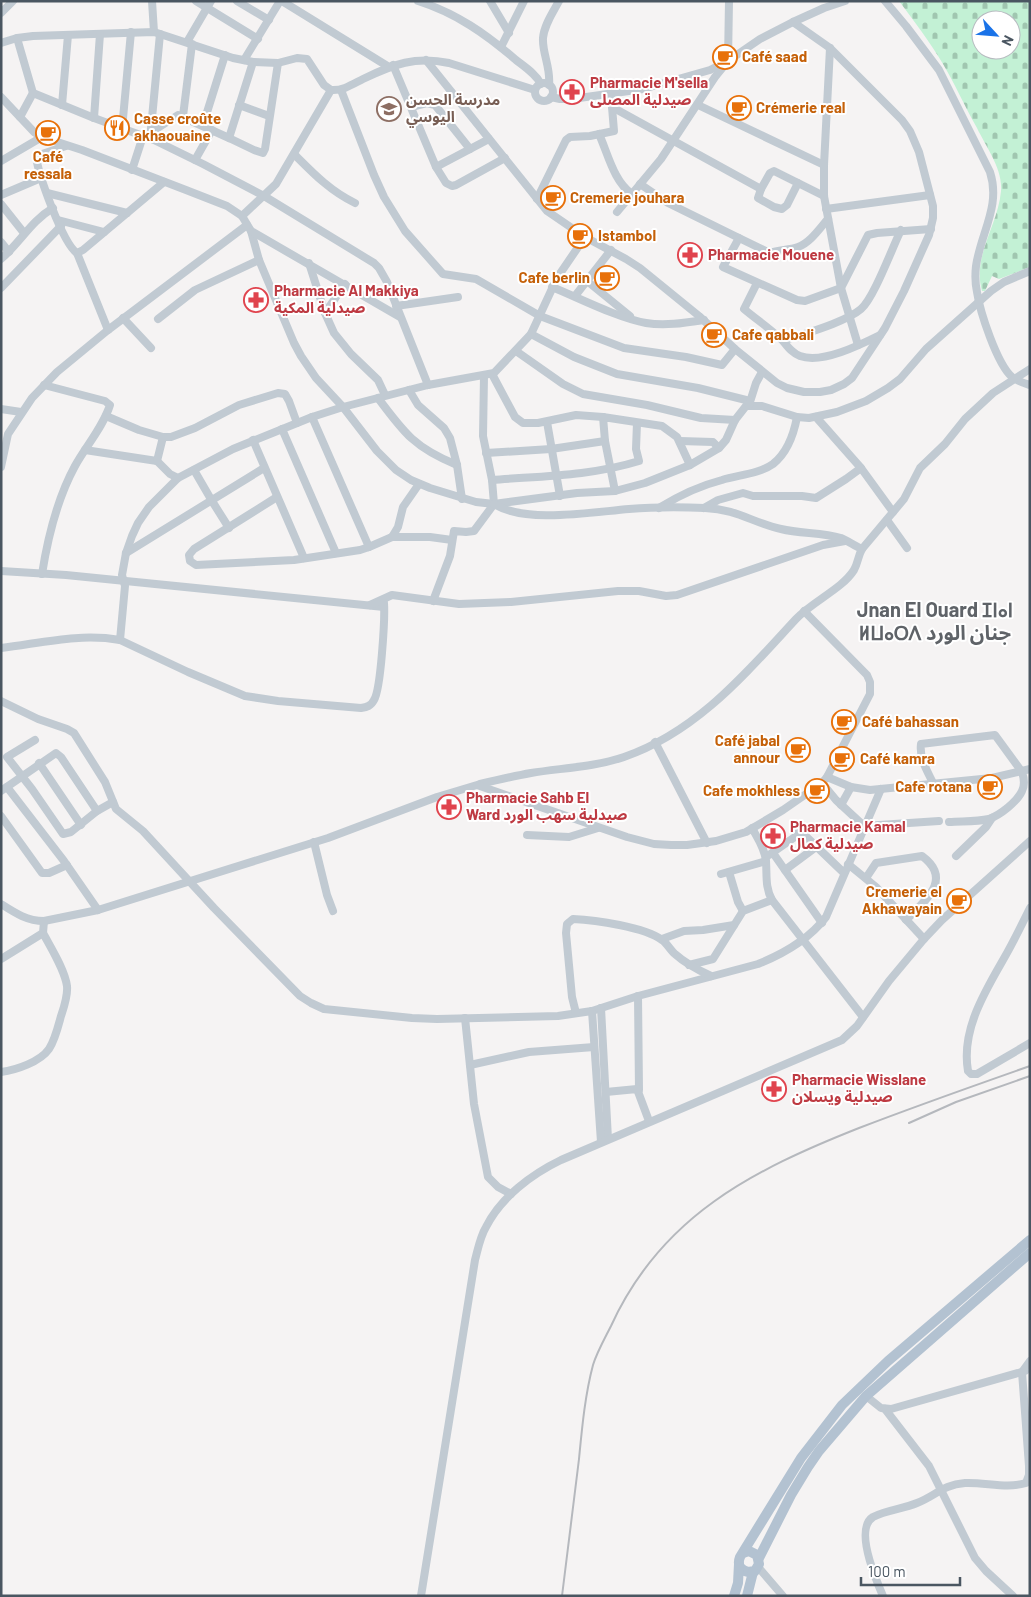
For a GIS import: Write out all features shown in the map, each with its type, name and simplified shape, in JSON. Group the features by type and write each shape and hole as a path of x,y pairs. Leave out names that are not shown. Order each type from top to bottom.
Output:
{"main road":[{"path":"734,1596 738,1583 739,1560 800,1458 842,1406 888,1361 1030,1240"},
{"path":"747,1596 756,1566 790,1495 818,1451 866,1396 1030,1253"},
{"path":"743,1553 752,1552 756,1566"},
{"path":"739,1564 743,1571 748,1572 756,1566"}],"street":[{"path":"1,13 13,1"},
{"path":"132,170 148,136 157,33 152,1"},
{"path":"196,1 209,5 258,39"},
{"path":"238,1 269,20"},
{"path":"244,60 281,1 391,66 444,181 452,186 505,158"},
{"path":"418,1 462,19 501,47 535,76 542,86"},
{"path":"490,1 509,33"},
{"path":"501,47 524,1"},
{"path":"559,1 547,25 543,39 549,72 536,95 541,100 547,100 551,97 567,99 610,94 662,84 710,70 728,61 760,39 793,22 845,1"},
{"path":"617,212 674,140 715,77 728,61 728,1"},
{"path":"885,1 939,70 985,160 993,181 993,205 975,274 978,301 997,354 1008,373 1015,379 1030,385"},
{"path":"183,116 189,43 209,5"},
{"path":"426,60 547,211 585,237 640,268 704,320 762,372 782,386 795,391 812,392 831,390 852,378 880,335 904,291 931,229 933,212 919,152 907,126 830,48 793,22"},
{"path":"122,128 131,32"},
{"path":"1,43 16,38 33,36 131,32 157,33 253,62 278,63 298,58 306,59 324,84 331,90 341,90 391,66 408,61 437,60 552,89 551,97"},
{"path":"94,118 100,34"},
{"path":"62,105 68,35"},
{"path":"16,38 33,93 20,117"},
{"path":"830,48 824,196 841,288 858,345"},
{"path":"203,125 225,55"},
{"path":"229,138 253,62"},
{"path":"148,136 176,115 183,116 263,153 278,63"},
{"path":"242,216 276,184 331,90"},
{"path":"341,90 384,197 405,231 440,272 446,275 472,278 482,282 540,316 632,350 722,364 735,349"},
{"path":"33,93 94,118 148,136 264,196 377,265 387,282 428,385"},
{"path":"537,199 566,140 570,137 599,134 614,130 610,94"},
{"path":"1,97 34,132 42,137 228,206 242,216 249,228 259,260 301,356 316,378 343,407 384,459 396,470 419,484 462,499 494,504 615,491 645,483 690,465 718,448 726,440 743,407 749,403 762,372"},
{"path":"411,107 427,103 435,105 470,149"},
{"path":"239,105 269,116"},
{"path":"698,105 824,165"},
{"path":"612,107 761,189"},
{"path":"195,160 212,130"},
{"path":"599,134 619,180 623,187 632,194"},
{"path":"2,158 42,137"},
{"path":"436,167 490,139"},
{"path":"29,145 36,156 41,178 53,208 72,249 77,253 108,330"},
{"path":"36,156 67,146"},
{"path":"294,154 326,186 340,196 355,203"},
{"path":"798,183 787,205 782,209 774,208 758,198 770,173 774,171 798,183 824,196"},
{"path":"1,195 41,178"},
{"path":"77,253 164,182"},
{"path":"640,184 668,203 770,253 796,248 805,243 828,219"},
{"path":"47,193 127,213"},
{"path":"826,209 930,195"},
{"path":"1,204 24,233"},
{"path":"1,259 33,222 53,208"},
{"path":"60,223 104,232"},
{"path":"1,288 60,223"},
{"path":"249,228 400,317"},
{"path":"1,467 8,434 21,412 44,384 123,318 249,228"},
{"path":"739,238 723,267 802,301 841,288 868,235 900,230 931,229"},
{"path":"783,341 849,316 863,307 900,230"},
{"path":"120,640 125,586 122,575 126,553 138,523 149,507 178,478 253,440 312,417 428,385 488,375 516,352 531,334 552,287 564,266 585,237"},
{"path":"1,242 9,252"},
{"path":"575,296 611,250"},
{"path":"158,319 195,290 259,260"},
{"path":"309,264 325,313 337,337 378,380 381,397 411,439 423,449 457,465"},
{"path":"531,334 574,357 617,374 698,388 797,417 816,417 853,407 888,388 900,379 926,349 978,301 1004,282 1030,271"},
{"path":"587,281 635,320"},
{"path":"757,283 744,309 797,355 812,358 823,357 880,335"},
{"path":"325,313 345,284"},
{"path":"552,287 635,320 657,324 676,324 704,320"},
{"path":"396,306 458,297"},
{"path":"123,318 151,348"},
{"path":"516,352 563,384 583,394 647,405 701,418 735,420"},
{"path":"1,904 22,917 36,921 98,910 314,842 437,796 524,774 604,762 623,757 655,742 688,724 726,693 804,611 848,578 857,564 862,549 906,495 922,466 945,444 964,419 993,393 1030,369"},
{"path":"488,375 519,421 528,424 576,416 603,417 662,426 673,433 680,441 690,465"},
{"path":"433,601 450,556 454,530 466,532 476,530 494,504 492,480 483,436 488,375"},
{"path":"42,574 52,524 60,497 67,481 106,416 110,405 105,401 44,384"},
{"path":"409,390 424,411 447,431 452,442 462,499"},
{"path":"106,416 139,430 163,437 171,437 195,428 239,405 278,393 284,394 289,401 297,423"},
{"path":"1,409 21,412"},
{"path":"312,417 370,547"},
{"path":"603,417 605,441 615,491"},
{"path":"659,508 696,489 771,465 781,455 790,441 797,417"},
{"path":"816,417 860,468 893,512"},
{"path":"547,422 560,496"},
{"path":"492,480 611,469 639,461 636,450 637,423"},
{"path":"282,429 336,553"},
{"path":"156,462 163,437"},
{"path":"253,440 304,558"},
{"path":"486,453 551,449 605,441"},
{"path":"680,441 711,441 718,448"},
{"path":"85,450 156,462 178,478"},
{"path":"126,553 264,468"},
{"path":"704,508 718,500 743,493 753,496 802,496 816,498 860,468"},
{"path":"194,470 230,528"},
{"path":"392,537 398,527 403,507 419,484"},
{"path":"277,497 194,549 189,555 192,564 304,558 360,550 392,537 430,537 452,540"},
{"path":"494,504 507,511 544,514 596,513 627,509 659,508 731,510 779,529 834,536 862,549"},
{"path":"887,520 907,548"},
{"path":"1,571 370,605 384,603 392,595 459,604 511,602 618,591 639,591 677,596 823,545 846,541"},
{"path":"1,648 80,637 120,640 245,696 278,701 361,708 368,707 375,700 385,624 384,603"},
{"path":"477,785 536,804 598,828 654,844 688,845 707,843 737,835 752,828 783,810 825,780 868,697 870,682 867,675 804,611"},
{"path":"1,701 38,719 67,728 74,734 105,782 112,802 118,811 143,831 300,996 310,1004 330,1010 412,1018 541,1017 576,1013 592,1011 638,996 758,964 773,958 802,939 822,922 829,911 881,789"},
{"path":"934,784 924,764 920,751 921,744 995,735 1026,770 1027,785 1018,797 1000,813 992,818 982,820 949,822"},
{"path":"35,740 4,758 22,776 62,833 68,833 81,825 97,811 112,802"},
{"path":"655,742 707,843"},
{"path":"97,811 58,754 53,753 4,789 67,865 98,910"},
{"path":"40,763 81,825"},
{"path":"825,780 870,790 992,778 1026,770"},
{"path":"825,780 836,800 864,826 939,821"},
{"path":"841,805 851,787"},
{"path":"1,816 44,874 67,865"},
{"path":"956,856 986,827 992,818"},
{"path":"794,825 844,873"},
{"path":"527,834 569,837 598,828"},
{"path":"752,828 768,857 785,870 822,922"},
{"path":"743,911 725,873 768,857 802,832"},
{"path":"421,1596 479,1246 486,1225 511,1194 547,1166 604,1140 832,1045 849,1034 924,939 942,920 1030,841"},
{"path":"314,842 327,895 333,911"},
{"path":"785,870 816,847"},
{"path":"866,878 876,863 922,856 931,863 936,875 934,887 928,898 906,920"},
{"path":"768,857 767,888 772,900 863,1017"},
{"path":"848,864 876,887 924,939"},
{"path":"689,965 713,959 743,911 772,900"},
{"path":"1030,908 980,1001 973,1020 966,1057 968,1071 971,1074 977,1074 1030,1043"},
{"path":"576,1013 566,933 568,921 573,918 635,928 662,939 674,953 689,965 711,976"},
{"path":"1,1072 12,1070 36,1060 46,1052 53,1040 64,1006 67,993 66,982 43,933 44,921"},
{"path":"662,939 684,931 734,925"},
{"path":"1,959 37,939 43,933"},
{"path":"638,996 639,1090 649,1121"},
{"path":"602,1008 606,1092 604,1140"},
{"path":"592,1011 604,1140"},
{"path":"465,1018 480,1142 488,1177 498,1187 511,1194"},
{"path":"470,1065 529,1052 594,1047"},
{"path":"606,1092 634,1088 639,1090"},
{"path":"883,1596 870,1564 866,1544 866,1525 868,1521 878,1515 931,1497 941,1488 966,1483 1018,1485 1026,1483 1029,1475 1029,1466 1026,1371 1030,1361"},
{"path":"885,1409 1026,1371"},
{"path":"866,1396 885,1409 925,1461 941,1488 975,1558 1013,1596"},
{"path":"756,1566 783,1596"}],"green space":[{"path":"899,1 1030,1 1030,267 999,279 992,276 985,291 982,291 980,266 999,204 1001,183 993,158 947,72"}],"railway":[{"path":"562,1596 584,1412 593,1365 601,1345 632,1288 656,1255 683,1226 714,1202 747,1180 783,1161 859,1128 1030,1066"},
{"path":"909,1123 956,1102 1030,1076"}],"place":[{"name":"Café saad","path":"725,57"},
{"name":"Pharmacie M'sella صيدلية المصلى","path":"572,92"},
{"name":"Crémerie real","path":"739,108"},
{"name":"مدرسة الحسن اليوسي","path":"389,109"},
{"name":"Casse croûte akhaouaine","path":"117,128"},
{"name":"Café ressala","path":"48,133"},
{"name":"Cremerie jouhara","path":"553,198"},
{"name":"Istambol","path":"580,236"},
{"name":"Pharmacie Mouene","path":"690,255"},
{"name":"Cafe berlin","path":"607,278"},
{"name":"Pharmacie Al Makkiya صيدلية المكية","path":"256,300"},
{"name":"Cafe qabbali","path":"714,335"},
{"name":"Café bahassan","path":"844,722"},
{"name":"Café jabal annour","path":"798,750"},
{"name":"Café kamra","path":"842,759"},
{"name":"Cafe rotana","path":"990,787"},
{"name":"Cafe mokhless","path":"817,791"},
{"name":"Pharmacie Sahb El Ward صيدلية سهب الورد","path":"449,807"},
{"name":"Pharmacie Kamal صيدلية كمال","path":"773,836"},
{"name":"Cremerie el Akhawayain","path":"959,901"},
{"name":"Pharmacie Wisslane صيدلية ويسلان","path":"774,1089"}],"district":[{"name":"Jnan El Ouard ⵊⵏⴰⵏ ⵍⵡⴰⵔⴷ جنان الورد","path":"935,622"}]}
